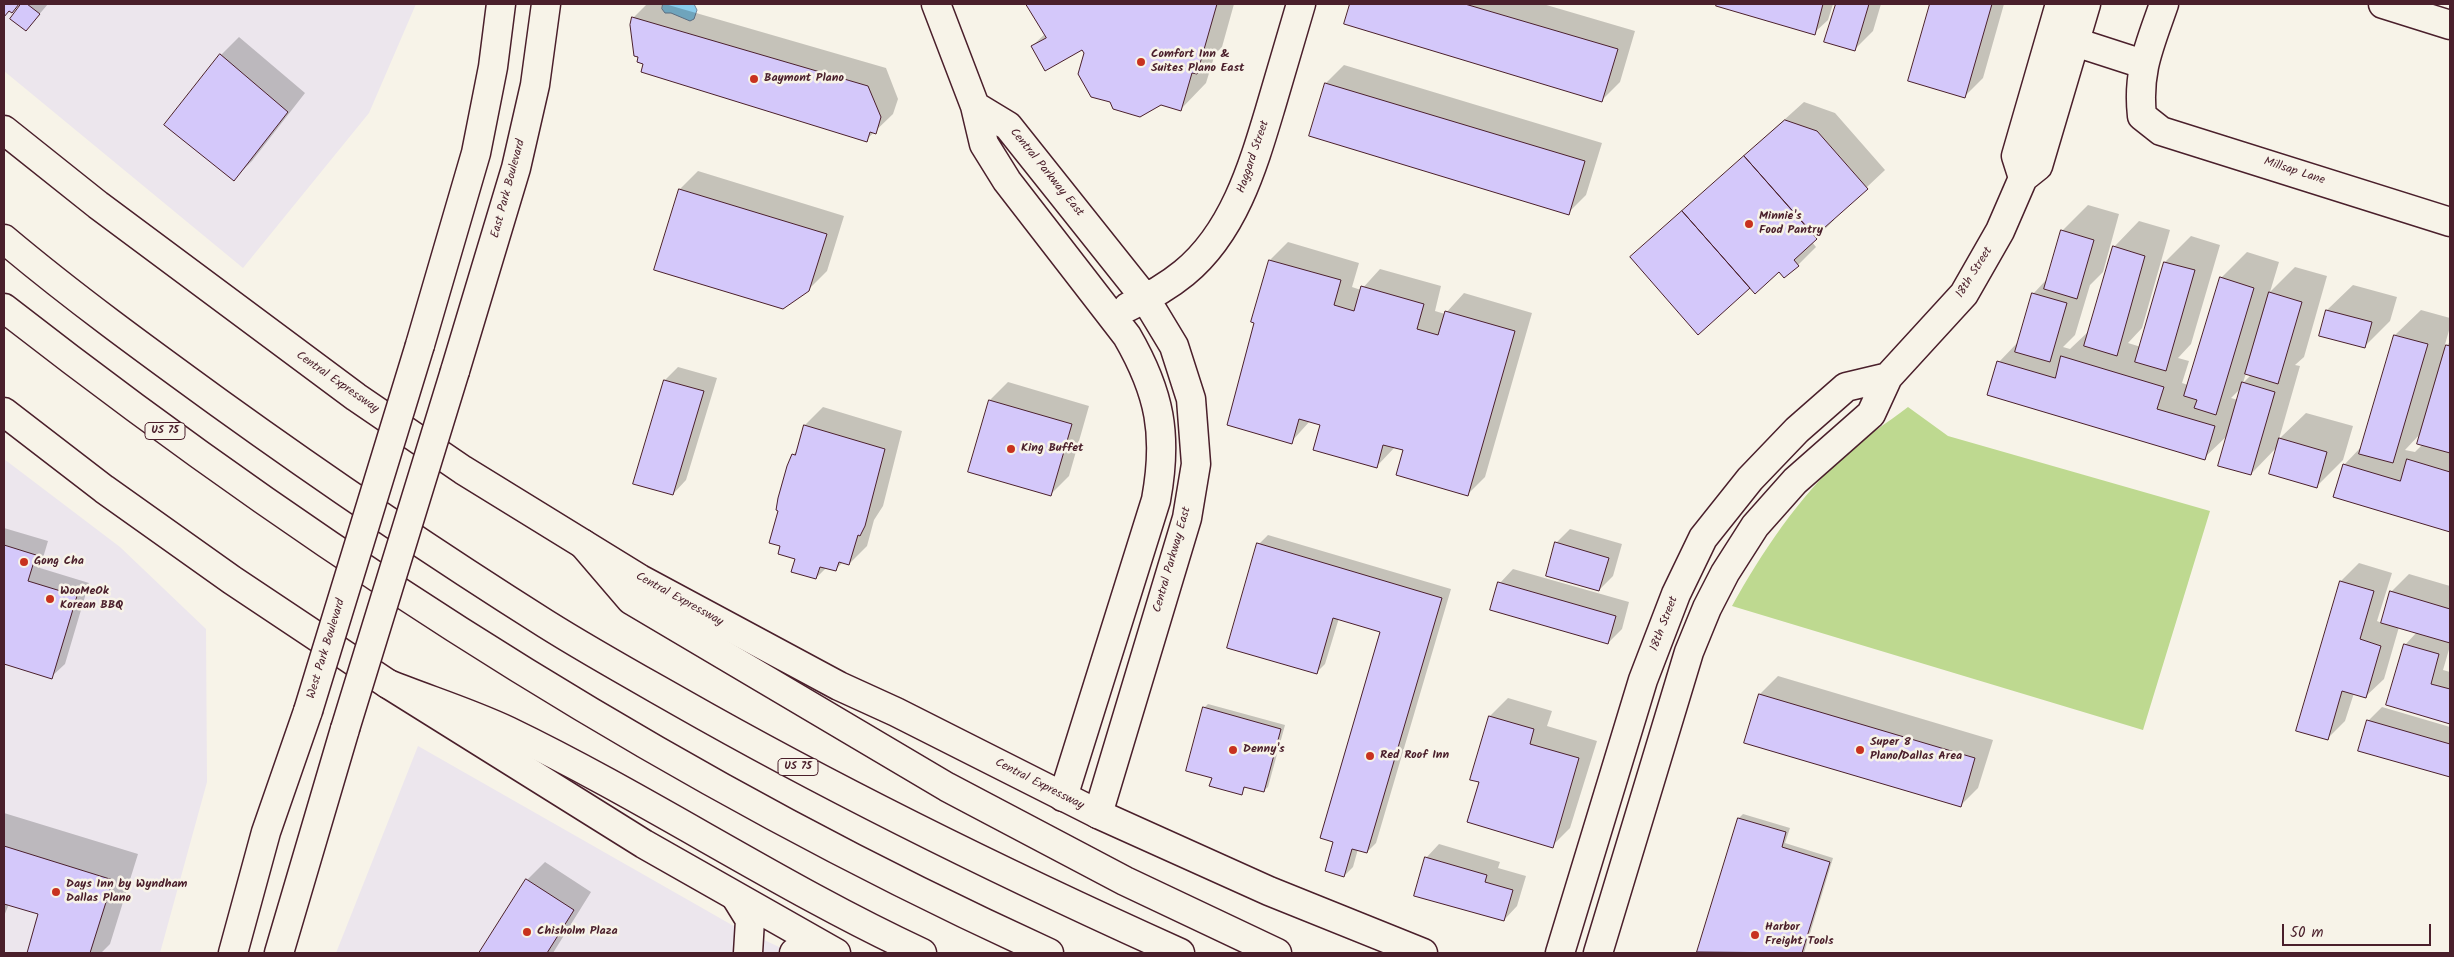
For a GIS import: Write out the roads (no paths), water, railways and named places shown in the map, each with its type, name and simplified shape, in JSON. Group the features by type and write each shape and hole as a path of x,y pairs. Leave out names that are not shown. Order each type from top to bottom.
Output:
{"main road":[{"name":"West Park Boulevard","path":"233,953 266,832 308,711 420,345 476,153 493,67 501,4"},
{"name":"East Park Boulevard","path":"280,953 345,729 516,168 535,85 546,4"},
{"path":"936,4 974,106 984,144 1007,181 1112,314 1142,362 1160,413 1162,443 1160,478 1156,500 1063,797"},
{"name":"Haggard Street","path":"1112,314 1145,298 1184,274 1209,248 1237,203 1251,172 1301,4"},
{"path":"2023,178 2016,156 2060,4"},
{"name":"18th Street","path":"1598,953 1689,652 1707,608 1725,573 1754,526 1795,481 1871,414 1888,377 1964,294 2000,231 2023,178 2038,166 2086,4"},
{"path":"2075,42 2143,64 2164,4"},
{"path":"2383,4 2450,25"},
{"name":"Millsap Lane","path":"2143,64 2139,91 2142,116 2161,131 2450,222"},
{"name":"Central Parkway East","path":"974,106 1008,126 1145,298 1174,346 1192,399 1196,464 1187,518 1098,814"},
{"name":"Central Expressway","path":"4,130 98,206 356,397 463,470 657,588 830,681 1098,814 1269,891 1423,953"},
{"name":"US 75","path":"4,239 131,339 346,494 548,626 744,738 924,834 1180,953"},
{"name":"US 75","path":"4,308 117,395 227,475 347,558 478,642 608,722 768,812 920,891 1049,953"},
{"name":"18th Street","path":"1560,953 1643,680 1676,594 1703,538 1750,479 1783,444 1846,387 1888,377"},
{"path":"4,412 104,489 232,580 388,684 644,844 737,899 836,953"},
{"path":"1783,444 1809,469"},
{"path":"1160,478 1193,482"},
{"path":"583,544 631,600 938,782 1125,881 1277,953"},
{"path":"1139,555 1173,565"},
{"path":"388,684 506,730 604,780 817,901 922,953"},
{"path":"1624,738 1660,749"},
{"path":"737,899 750,920 748,953"},
{"path":"794,953 807,949 836,953"}],"water":[{"path":"663,4 694,4 697,10 694,19 690,21 671,13 665,13 662,9"}],"place":[{"name":"Comfort Inn & Suites Plano East","path":"1141,62"},
{"name":"Baymont Plano","path":"754,79"},
{"name":"Minnie's Food Pantry","path":"1749,224"},
{"name":"King Buffet","path":"1011,449"},
{"name":"Gong Cha","path":"24,562"},
{"name":"WooMeOk Korean BBQ","path":"50,599"},
{"name":"Denny's","path":"1233,750"},
{"name":"Super 8 Plano/Dallas Area","path":"1860,750"},
{"name":"Red Roof Inn","path":"1370,756"},
{"name":"Days Inn by Wyndham Dallas Plano","path":"56,892"},
{"name":"Chisholm Plaza","path":"527,932"},
{"name":"Harbor Freight Tools","path":"1755,935"}]}
